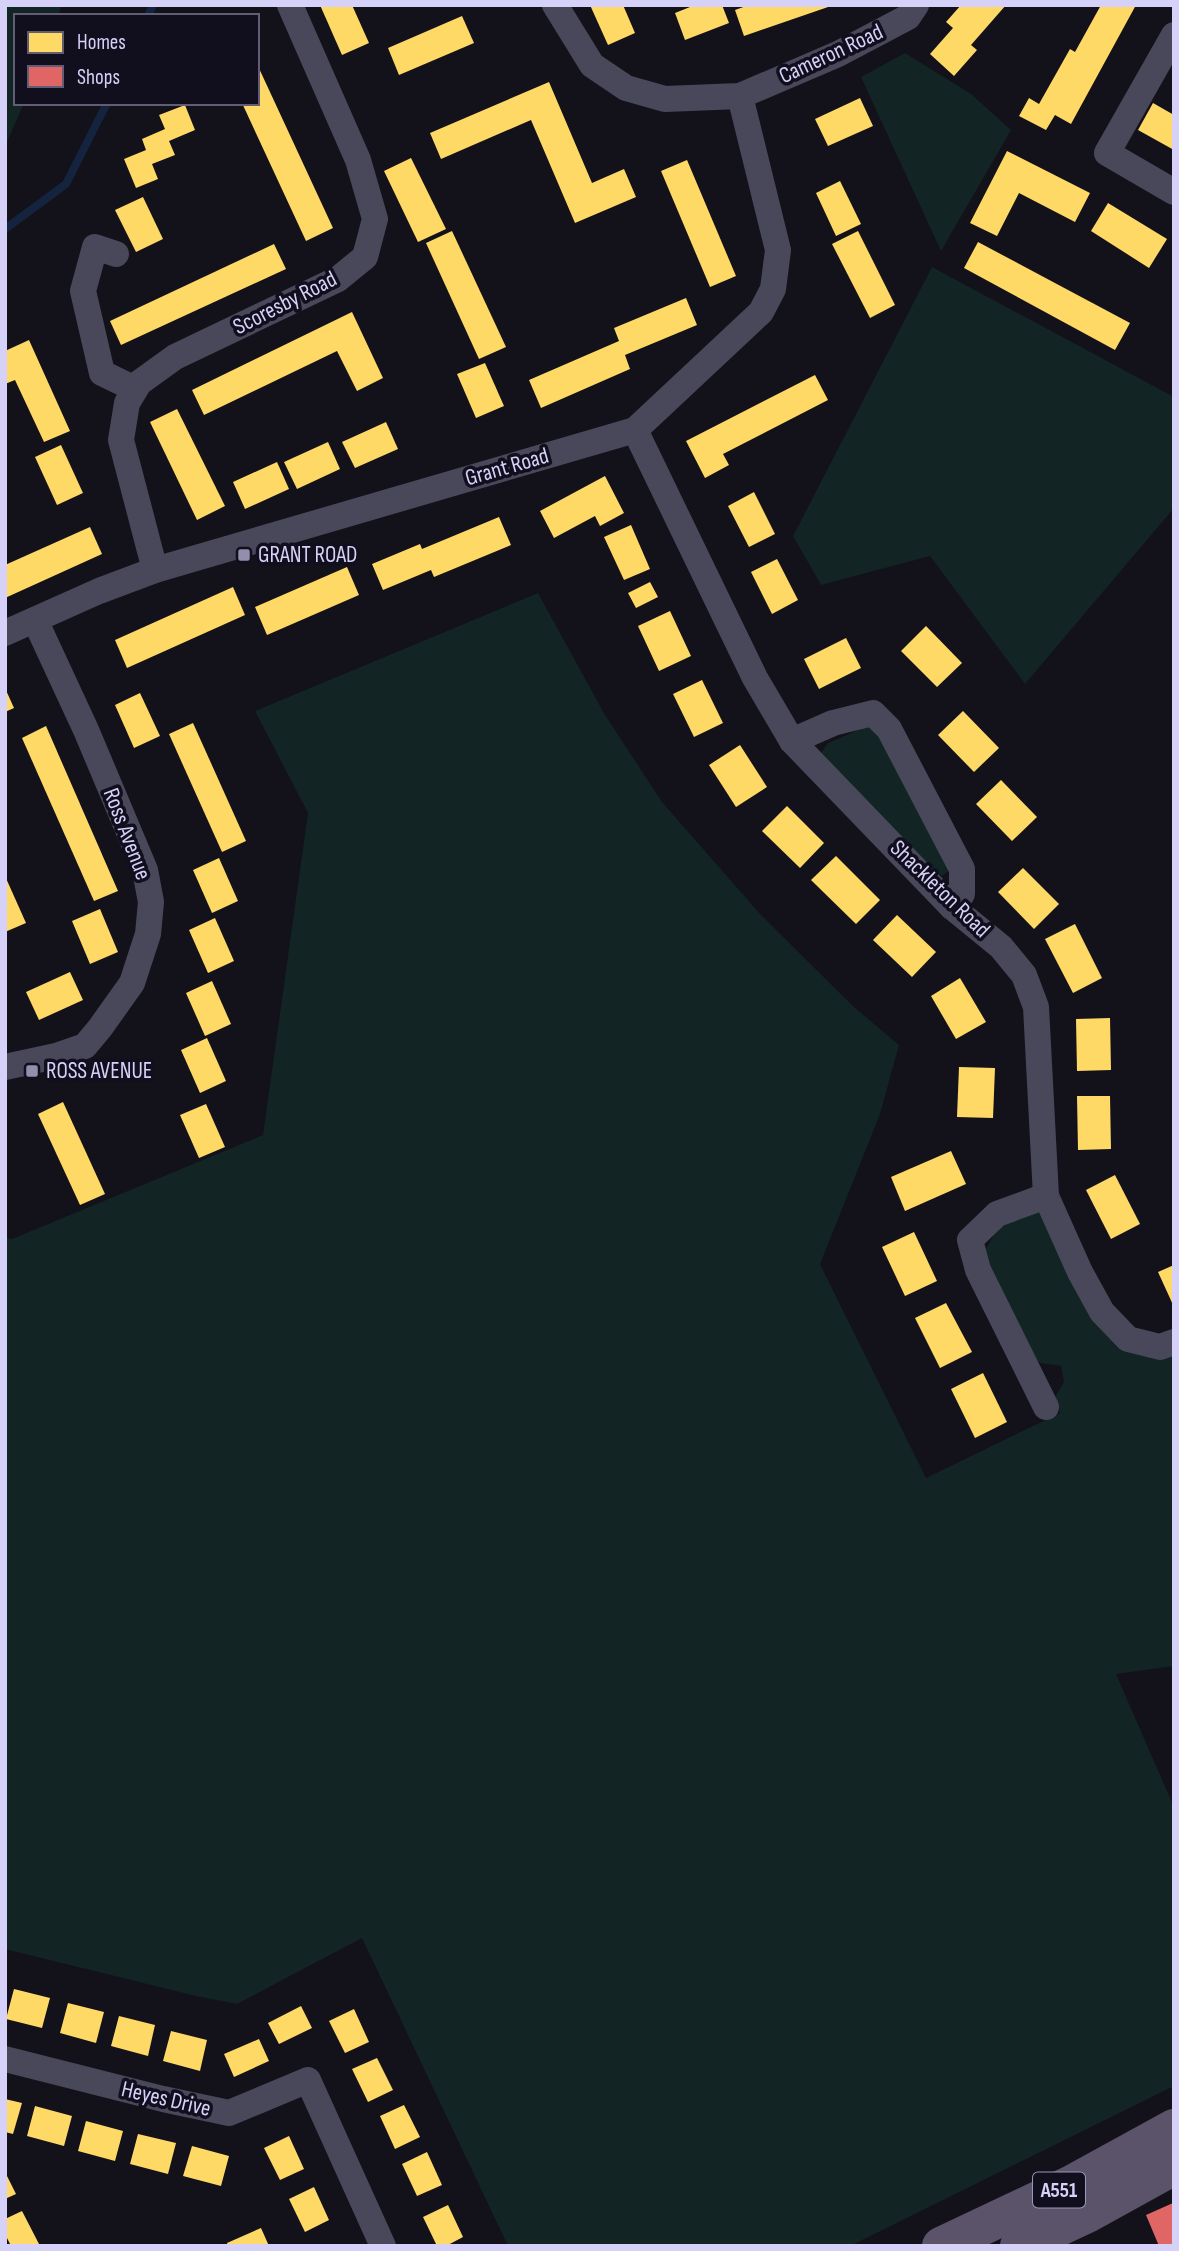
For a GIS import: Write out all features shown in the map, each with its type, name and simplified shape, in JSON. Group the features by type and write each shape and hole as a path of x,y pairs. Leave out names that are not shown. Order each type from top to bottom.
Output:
{"main road":[{"name":"A551","path":"941,2246 1072,2184 1174,2128"},
{"name":"A551","path":"1019,2246 1087,2214 1174,2166"}],"street":[{"name":"Scoresby Road","path":"135,389 139,383 176,357 338,279 365,257 375,219 368,192 358,160 290,5"},
{"path":"555,5 592,65 626,89 665,99 740,96"},
{"name":"Cameron Road","path":"740,96 838,54 908,17 916,5"},
{"path":"1174,35 1107,153 1174,192"},
{"name":"Grant Road","path":"5,633 99,591 155,570 635,430 761,312 773,289 778,250 740,96"},
{"path":"116,254 95,247 83,290 102,373 135,389 127,403 121,440 155,570"},
{"name":"Shackleton Road","path":"635,430 755,678 792,741 952,907 1001,947 1024,975 1036,1007 1046,1196 1080,1272 1102,1312 1128,1339 1160,1347 1174,1342"},
{"name":"Ross Avenue","path":"5,1067 56,1056 85,1046 132,984 148,934 151,902 145,870 86,730 35,620"},
{"path":"792,741 833,723 873,713 889,729 962,869 962,894 952,907"},
{"path":"1046,1196 998,1214 970,1240 978,1270 1046,1407"},
{"name":"Heyes Drive","path":"5,2059 229,2113 308,2080 381,2245"}],"shaded area":[{"path":"5,5 62,5 59,14 14,14 14,105 23,105 5,147"},
{"path":"905,53 971,94 1011,130 941,251 861,77"},
{"path":"932,267 1174,397 1174,508 1025,684 930,556 821,585 793,536"},
{"path":"538,593 605,715 662,802 761,915 854,1007 899,1045 880,1114 820,1264 926,1478 1060,1413 1055,1397 1064,1382 1061,1366 1029,1358 983,1254 1000,1224 1039,1209 1087,1305 1174,1356 1174,1666 1116,1674 1174,1807 1174,2086 850,2246 508,2246 362,1938 237,2004 5,1949 5,1238 12,1239 263,1135 308,813 255,711"},
{"path":"870,725 880,735 952,868 942,876 930,867 821,753 828,743"}],"building: Homes":[{"path":"320,5 352,5 369,43 342,55"},
{"path":"590,5 623,5 635,33 608,45"},
{"path":"695,5 722,5 729,23 685,40 675,13"},
{"path":"749,5 831,6 744,36 735,10"},
{"path":"961,5 1006,5 971,45 977,50 954,76 930,54 953,28 946,22"},
{"path":"1101,5 1136,5 1071,124 1055,115 1046,130 1019,116 1029,98 1039,104 1070,49 1075,52"},
{"path":"462,16 474,43 399,75 388,48"},
{"path":"259,68 333,228 306,241 243,105 259,105"},
{"path":"549,82 592,183 624,169 636,197 575,223 531,120 441,159 430,133"},
{"path":"860,98 873,126 828,146 815,119"},
{"path":"1153,103 1174,115 1174,150 1138,130"},
{"path":"185,105 195,130 169,141 175,155 152,164 158,179 136,188 124,159 146,150 142,139 165,129 159,115"},
{"path":"1007,151 1090,193 1075,222 1019,193 997,236 970,223"},
{"path":"411,158 446,229 418,242 384,171"},
{"path":"687,160 736,276 710,287 661,171"},
{"path":"840,181 861,224 836,236 816,193"},
{"path":"143,197 163,239 136,252 115,210"},
{"path":"1108,203 1167,239 1149,268 1091,231"},
{"path":"452,231 506,347 479,359 426,243"},
{"path":"858,231 895,305 870,318 832,244"},
{"path":"978,242 1130,323 1115,350 964,268"},
{"path":"274,244 286,269 121,345 110,321"},
{"path":"686,298 697,325 625,355 630,369 541,408 529,380 619,341 614,328"},
{"path":"352,312 383,378 357,391 337,351 204,415 192,390"},
{"path":"29,340 70,431 44,442 15,380 5,384 5,351"},
{"path":"485,363 504,406 476,418 457,374"},
{"path":"815,375 828,400 723,454 729,465 705,478 686,441"},
{"path":"177,409 225,506 197,520 150,422"},
{"path":"386,422 398,449 355,468 342,442"},
{"path":"328,442 340,469 297,489 284,462"},
{"path":"61,445 83,493 57,505 35,457"},
{"path":"277,462 289,489 245,509 233,482"},
{"path":"605,476 624,513 600,526 595,516 554,538 540,511"},
{"path":"754,492 775,534 749,547 728,506"},
{"path":"499,517 511,545 434,577 431,570 383,590 372,564 420,544 422,549"},
{"path":"631,525 650,569 624,580 604,537"},
{"path":"90,527 102,554 5,598 5,565"},
{"path":"777,559 798,600 772,614 751,572"},
{"path":"347,567 359,595 267,635 255,607"},
{"path":"650,582 658,597 636,608 628,593"},
{"path":"233,587 245,615 127,668 115,640"},
{"path":"670,611 691,656 659,671 638,626"},
{"path":"926,626 962,663 937,687 901,651"},
{"path":"846,638 861,668 819,689 804,659"},
{"path":"702,680 723,723 694,737 673,694"},
{"path":"5,688 14,708 5,712"},
{"path":"140,693 160,736 134,748 115,705"},
{"path":"963,711 999,748 974,772 938,735"},
{"path":"193,723 246,841 222,852 169,734"},
{"path":"46,726 118,891 94,901 22,738"},
{"path":"740,745 767,787 736,807 709,765"},
{"path":"1001,780 1037,817 1012,841 976,804"},
{"path":"787,806 824,843 800,868 762,831"},
{"path":"836,856 880,900 856,924 811,880"},
{"path":"219,858 238,901 212,913 193,870"},
{"path":"1023,868 1059,904 1034,929 998,892"},
{"path":"5,876 26,923 5,932"},
{"path":"100,909 118,952 90,964 72,921"},
{"path":"897,915 936,952 912,977 873,940"},
{"path":"215,918 234,961 208,973 189,930"},
{"path":"1075,924 1102,978 1073,993 1045,939"},
{"path":"70,972 83,1000 39,1020 26,992"},
{"path":"960,978 986,1022 956,1039 931,996"},
{"path":"212,981 231,1024 205,1036 186,993"},
{"path":"1110,1018 1111,1070 1077,1071 1076,1019"},
{"path":"207,1038 226,1081 200,1093 181,1050"},
{"path":"959,1067 995,1068 993,1118 957,1117"},
{"path":"1077,1096 1110,1096 1111,1149 1078,1150"},
{"path":"63,1102 105,1194 80,1205 38,1114"},
{"path":"206,1104 225,1147 199,1158 180,1115"},
{"path":"951,1151 966,1184 905,1211 891,1177"},
{"path":"1115,1175 1140,1224 1111,1239 1086,1190"},
{"path":"914,1232 937,1281 905,1296 882,1247"},
{"path":"1174,1265 1174,1307 1158,1272"},
{"path":"946,1303 972,1352 940,1368 915,1318"},
{"path":"983,1373 1007,1422 975,1438 951,1389"},
{"path":"14,1989 50,1998 42,2028 6,2019"},
{"path":"68,2003 104,2012 96,2043 60,2033"},
{"path":"301,2006 312,2028 279,2044 268,2023"},
{"path":"354,2009 369,2042 345,2053 329,2021"},
{"path":"119,2016 155,2025 148,2056 111,2046"},
{"path":"171,2031 207,2040 200,2071 163,2061"},
{"path":"259,2039 269,2061 234,2077 224,2054"},
{"path":"377,2058 393,2090 368,2102 352,2069"},
{"path":"5,2099 22,2103 13,2134 5,2132"},
{"path":"404,2105 420,2137 395,2149 380,2116"},
{"path":"35,2106 72,2116 64,2146 27,2136"},
{"path":"86,2121 123,2131 115,2161 78,2151"},
{"path":"138,2134 176,2143 168,2174 130,2164"},
{"path":"289,2136 304,2169 280,2180 264,2148"},
{"path":"192,2146 229,2156 221,2186 183,2176"},
{"path":"427,2152 442,2185 417,2196 402,2164"},
{"path":"5,2172 16,2194 5,2199"},
{"path":"314,2187 329,2220 305,2232 289,2199"},
{"path":"448,2205 463,2237 446,2246 437,2246 423,2217"},
{"path":"22,2211 39,2244 36,2246 11,2246 5,2234 5,2219"},
{"path":"261,2228 269,2246 228,2246 227,2243"}],"building: Shops":[{"path":"1173,2203 1174,2246 1159,2246 1146,2215"}],"waterway":[{"path":"149,14 153,5"},
{"path":"5,229 66,184 106,105"}],"place":[{"name":"GRANT ROAD","path":"244,555"},
{"name":"ROSS AVENUE","path":"32,1071"}]}
